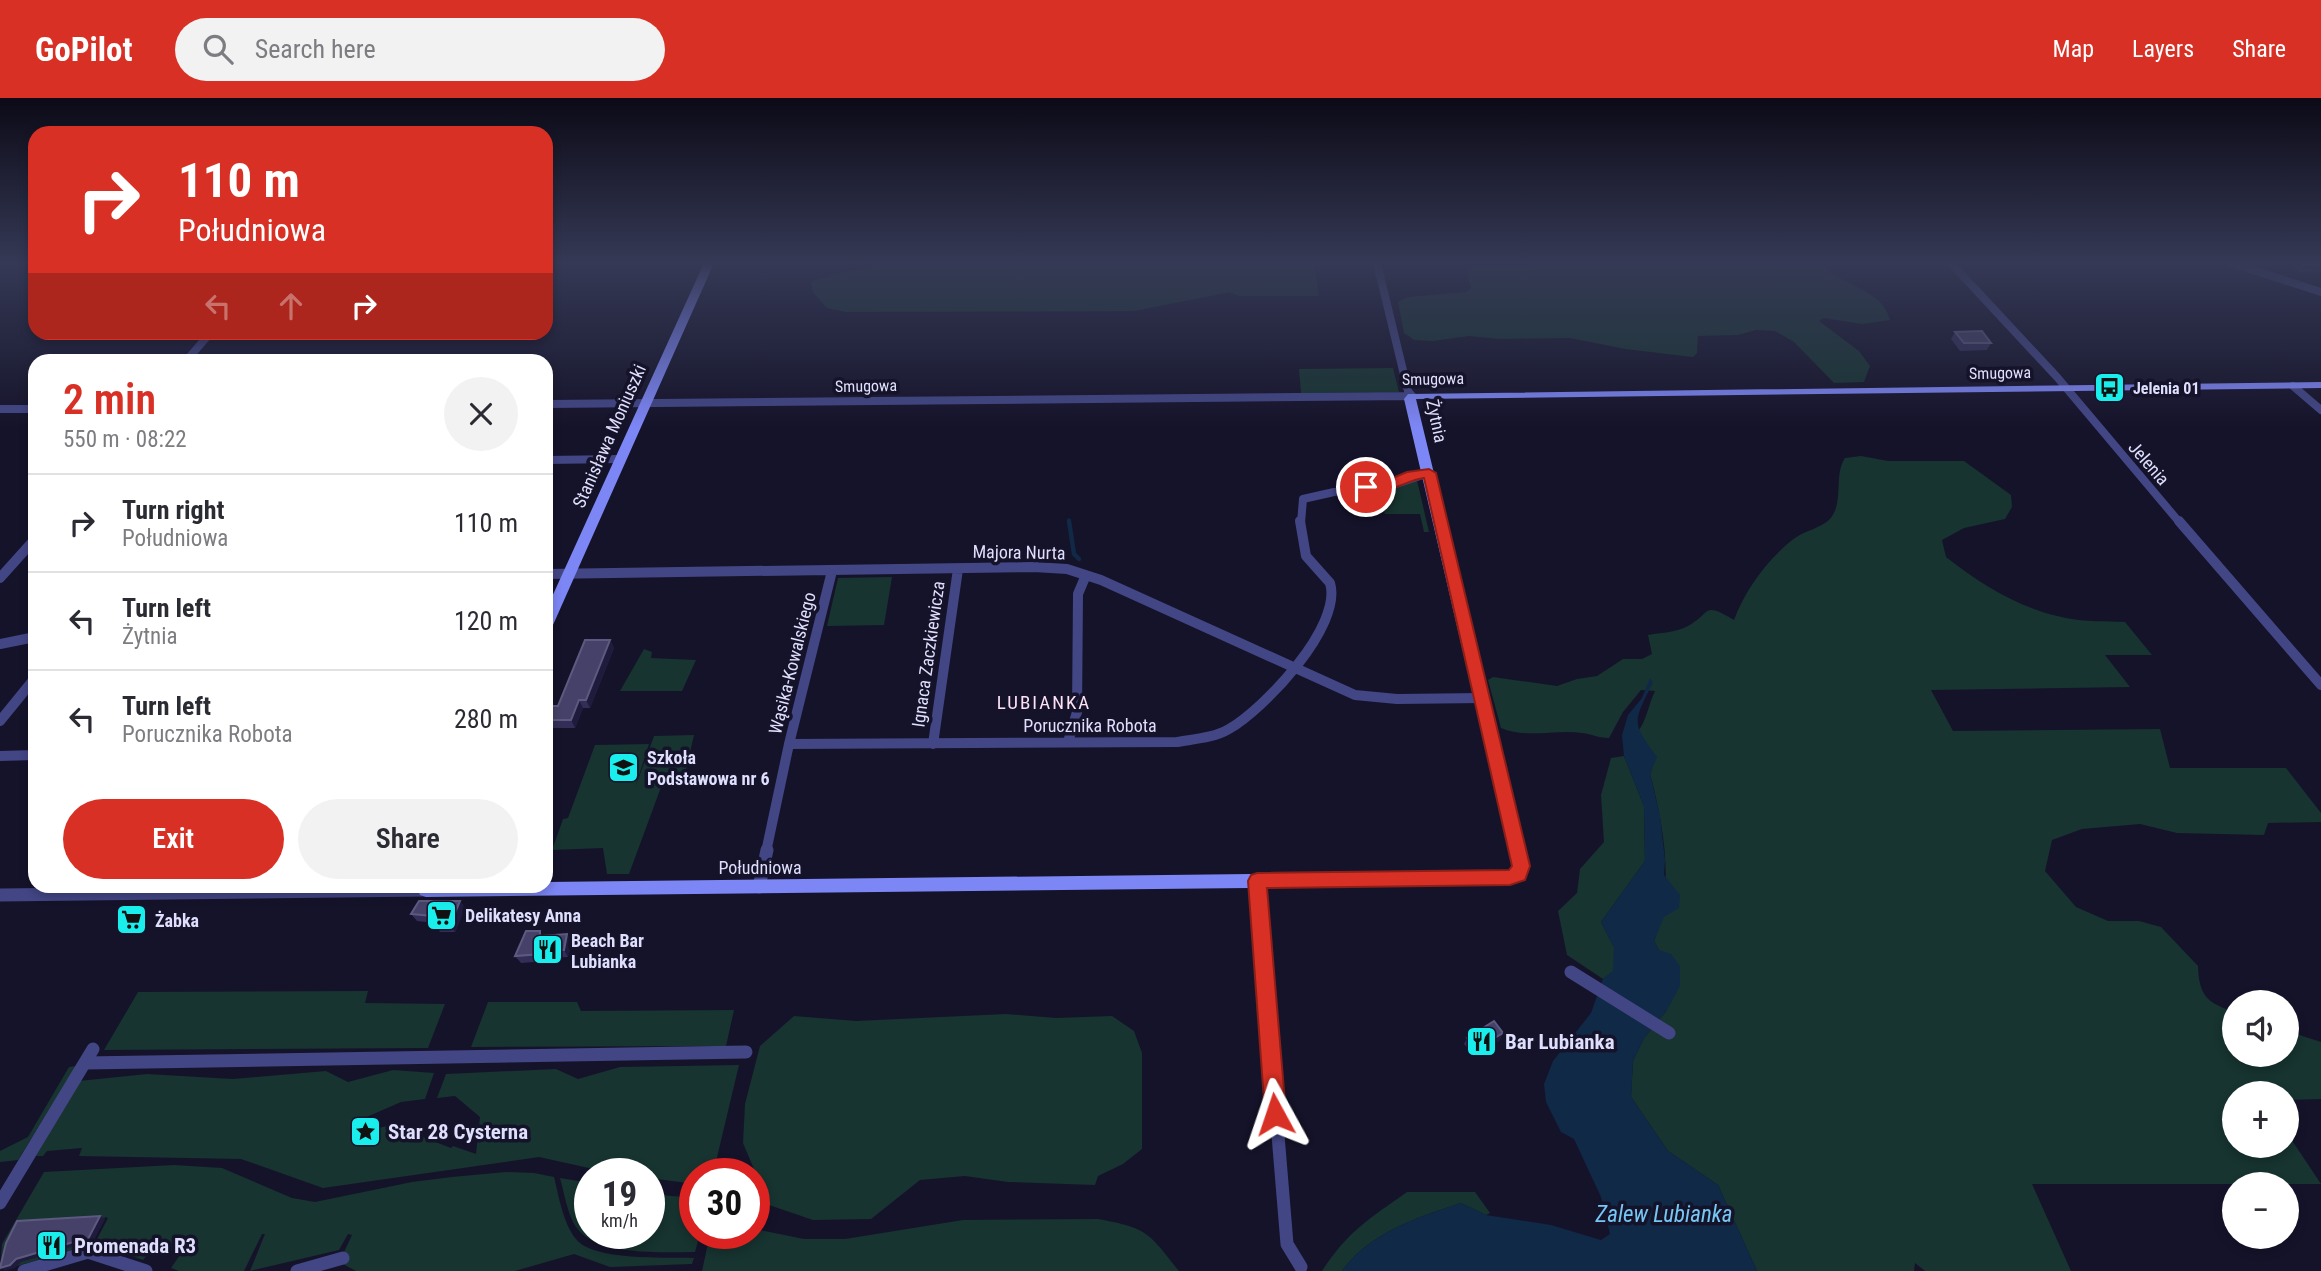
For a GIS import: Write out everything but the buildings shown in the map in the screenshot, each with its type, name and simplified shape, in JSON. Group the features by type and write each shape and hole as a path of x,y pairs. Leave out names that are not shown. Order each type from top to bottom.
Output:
{"street":[{"name":"Stanisława Moniuszki","path":"553,609 684,318"},
{"name":"Żytnia","path":"1390,318 1408,391 1412,396 1410,399 1483,698 1521,866 1519,874"},
{"name":"Jelenia","path":"2002,318 2056,376 2321,685"},
{"path":"192,354 204,340"},
{"name":"Smugowa","path":"553,404 2321,385"},
{"path":"2293,386 2321,410"},
{"path":"0,409 28,409"},
{"path":"553,460 619,459"},
{"name":"Porucznika Robota","path":"789,744 1177,742 1213,736 1228,730 1243,720 1294,668 1322,631 1331,610 1332,589 1322,570 1306,556 1300,518 1303,499 1326,491 1380,488 1411,475 1429,473"},
{"path":"0,578 28,547"},
{"name":"Majora Nurta","path":"553,574 1034,567 1067,569 1179,614 1354,695 1397,699 1483,698"},
{"name":"Ignaca Zaczkiewicza","path":"933,744 958,569"},
{"name":"Wąsika-Kowalskiego","path":"759,887 789,744 832,571"},
{"path":"1068,742 1077,712 1078,594 1086,575"},
{"path":"0,644 28,638"},
{"path":"0,721 28,687"},
{"path":"0,756 28,755"},
{"name":"Południowa","path":"553,888 1510,878 1519,874"},
{"path":"1257,881 1287,1244 1301,1267"},
{"name":"Południowa","path":"0,895 100,893"},
{"path":"1571,972 1669,1033"},
{"path":"6,1201 22,1167 93,1049"},
{"path":"85,1063 746,1052"},
{"path":"24,1271 88,1252 146,1271"},
{"path":"297,1271 339,1262 317,1271"}],"green space":[{"path":"1401,318 1889,318 1890,320 1862,324 1824,318 1819,321 1859,351 1870,366 1864,382 1834,383 1794,342 1775,331 1756,330 1738,335 1698,336 1697,353 1693,357 1625,349 1570,338 1499,339 1469,336 1433,341 1414,340 1404,333"},
{"path":"1393,368 1399,392 1301,393 1299,369"},
{"path":"1861,456 1888,461 1964,461 2011,495 2012,507 2005,519 1964,528 1942,540 1946,557 1987,586 2033,609 2073,619 2125,622 2152,655 2105,655 2130,687 1931,690 1953,731 2160,729 2170,768 2286,768 2321,813 2321,822 2268,823 2264,835 2177,833 2140,824 2082,829 2052,840 2045,871 2076,907 2108,921 2139,921 2161,927 2198,966 2200,985 2206,997 2222,1007 2222,1067 2299,1067 2299,1035 2321,1042 2321,1099 2299,1100 2299,1081 2222,1081 2222,1158 2299,1158 2299,1151 2321,1184 2299,1184 2299,1172 2222,1172 2222,1184 2032,1184 2071,1271 1925,1271 1915,1263 1914,1271 1757,1271 1718,1185 1668,1151 1631,1097 1633,1061 1644,1038 1667,1010 1659,950 1654,941 1664,901 1666,879 1663,836 1650,774 1652,757 1638,731 1655,691 1641,690 1623,712 1609,738 1572,732 1521,733 1501,728 1488,680 1493,677 1557,686 1597,676 1623,659 1642,659 1652,654 1648,635 1682,629 1707,611 1716,611 1734,620 1751,586 1767,564 1795,538 1829,520 1834,513 1845,458"},
{"path":"1416,476 1429,532 1424,532 1420,514 1385,514 1381,504 1383,495"},
{"path":"892,577 884,625 827,626 838,578"},
{"path":"644,649 652,652 651,658 696,660 682,691 620,691"},
{"path":"694,735 685,774 697,776 696,779 664,779 629,874 607,874 603,848 553,850 563,819 568,818 595,745 649,744 635,788 654,736"},
{"path":"1624,756 1644,806 1645,861 1601,922 1614,947 1614,971 1603,979 1567,955 1558,911 1577,893 1580,869 1604,842 1601,795 1611,758"},
{"path":"368,991 365,1003 445,1004 428,1048 104,1050 138,992"},
{"path":"488,1002 577,1002 581,1011 734,1010 726,1046 471,1047"},
{"path":"1006,1014 1056,1018 1112,1016 1134,1031 1142,1053 1142,1149 1123,1164 1098,1176 1095,1185 1008,1182 965,1176 920,1180 871,1219 813,1220 770,1205 770,1158 749,1158 743,1143 745,1104 760,1046 794,1016 856,1021"},
{"path":"739,1065 717,1158 679,1158 679,1182 665,1180 665,1158 574,1158 574,1165 539,1157 323,1188 241,1159 79,1156 82,1148 47,1151 43,1156 36,1156 79,1081 147,1074 233,1079 326,1071 348,1082 393,1070 434,1073 425,1099 401,1102 362,1119 358,1133 391,1125 451,1148 453,1146 476,1154 480,1117 455,1096 437,1098 446,1074 556,1069 578,1079 620,1067"},
{"path":"76,1066 18,1160 0,1162 0,1151 28,1137 69,1067"},
{"path":"174,1165 222,1168 292,1198 315,1202 412,1182 506,1172 534,1173 554,1177 562,1210 574,1236 574,1249 592,1249 631,1256 694,1258 692,1264 610,1267 574,1254 515,1271 356,1271 343,1264 344,1252 352,1235 348,1234 339,1250 250,1271 265,1234 262,1234 244,1271 179,1271 171,1268 180,1255 154,1247 143,1260 95,1243 108,1218 105,1217 91,1244 7,1269 9,1247 0,1271 2,1244 44,1172"},
{"path":"560,1178 574,1180 574,1224"},
{"path":"1407,1192 1475,1192 1490,1213 1486,1215 1461,1203 1445,1208 1380,1236 1366,1246 1342,1271 1322,1271 1350,1236"},
{"path":"665,1195 679,1197 679,1249 696,1249 695,1252 623,1249 665,1249"},
{"path":"1098,1219 1128,1226 1138,1229 1153,1240 1179,1271 702,1271 707,1249 770,1249 770,1232 804,1239 845,1239 963,1220"}],"water":[{"name":"Zalew Lubianka","path":"1650,678 1653,682 1638,721 1642,736 1657,757 1650,774 1660,816 1664,875 1680,895 1679,908 1664,917 1654,941 1659,950 1671,954 1680,966 1680,986 1667,1010 1644,1038 1633,1061 1631,1097 1668,1151 1718,1185 1757,1271 1342,1271 1366,1246 1380,1236 1428,1214 1461,1203 1486,1215 1551,1225 1601,1240 1610,1234 1601,1197 1574,1139 1561,1132 1546,1102 1544,1084 1553,1061 1591,1013 1603,979 1613,971 1614,947 1601,922 1645,861 1644,806 1624,756 1622,735 1628,715 1642,698"}],"waterway":[{"path":"1069,521 1074,554 1079,559"}],"place":[{"name":"Jelenia 01","path":"2110,388"},
{"name":"Szkoła Podstawowa nr 6","path":"624,767"},
{"name":"Delikatesy Anna","path":"442,915"},
{"name":"Żabka","path":"132,920"},
{"name":"Beach Bar Lubianka","path":"548,950"},
{"name":"Bar Lubianka","path":"1482,1042"},
{"name":"Star 28 Cysterna","path":"365,1132"},
{"name":"Promenada R3","path":"51,1246"}],"district":[{"name":"LUBIANKA","path":"1044,702"}],"route":[{"path":"1275,1114 1257,881 1510,878 1519,874 1521,866 1429,473 1411,475 1393,485 1380,488 1366,487"}]}
